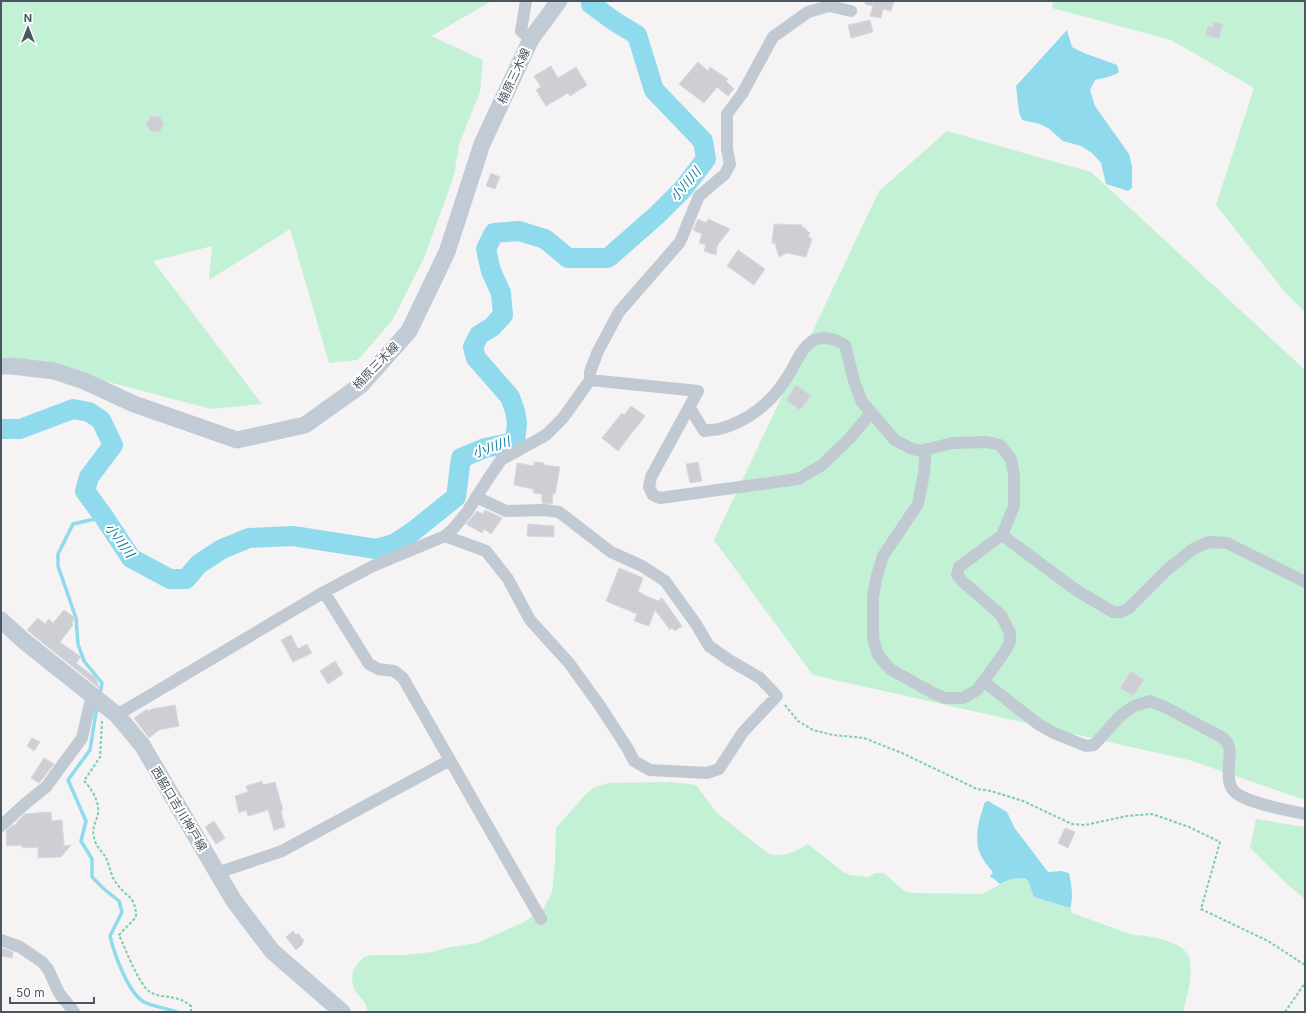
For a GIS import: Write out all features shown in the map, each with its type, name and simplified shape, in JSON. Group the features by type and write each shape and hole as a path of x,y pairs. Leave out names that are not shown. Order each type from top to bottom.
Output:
{"main road":[{"name":"楠原三木線","path":"1,366 54,371 84,381 134,404 237,440 305,425 361,385 409,331 446,252 482,144 531,39 559,1"},
{"name":"西脇口吉川神戸線","path":"1,620 24,641 111,710 142,745 234,901 272,951 342,1012"}],"street":[{"path":"526,1 521,31 531,39"},
{"path":"111,710 373,566 445,536 453,529 467,512 501,460 546,435 563,418 590,380 590,372 598,351 619,312 680,242 699,196 725,174 730,164 727,149 726,114 742,94 773,37 808,12 829,6 851,11"},
{"path":"690,408 704,430 719,429 743,420 766,404 786,380 805,346 816,339 834,339 846,345 854,381 862,402 895,440 910,448 920,450 953,443 987,442 1000,445 1011,459 1014,475 1014,506 1002,535 958,567 957,575 1001,615 1010,633 1010,642 1004,653 977,690 964,698 945,698 890,669 878,655 873,638 873,597 876,579 883,556 918,504 924,473 926,449"},
{"path":"590,380 698,391 651,477 649,487 653,495 660,498 798,479 822,465 849,439 871,412"},
{"path":"445,536 486,551 508,579 530,620 569,663 600,706 628,749 634,761 650,770 707,773 719,769 743,732 777,696 760,678 729,660 709,646 696,624 665,581 642,566 611,552 559,512 544,510 506,511 476,497"},
{"path":"1002,535 1076,590 1113,612 1121,612 1129,608 1167,570 1193,549 1209,542 1227,543 1305,582"},
{"path":"324,592 369,664 378,669 394,671 404,678 541,919"},
{"path":"983,681 1038,724 1054,733 1086,746 1094,745 1121,715 1134,706 1150,701 1167,708 1223,738 1229,743 1230,750 1228,776 1232,789 1240,796 1266,806 1305,814"},
{"path":"1,826 46,787 82,738 92,695"},
{"path":"217,873 282,850 450,760"},
{"path":"1,940 20,947 42,962 48,969 59,993 74,1012"}],"path":[{"path":"777,696 798,721 813,730 833,736 864,738 902,753 977,789 991,791 1023,801 1072,824 1085,825 1127,816 1152,814 1189,827 1220,842 1201,909 1268,940 1305,965"},
{"path":"111,710 101,725 100,757 84,781 88,784 98,805 98,812 93,828 94,840 106,857 116,883 132,898 136,908 136,917 119,935 145,988 151,992 185,1001 191,1006 191,1012"},
{"path":"1286,1012 1305,982"}],"green space":[{"path":"1,1 492,1 431,36 483,60 480,92 459,144 454,176 424,258 393,319 358,360 329,363 290,229 209,280 212,246 153,261 262,404 211,409 17,358 1,357"},
{"path":"1053,1 1305,1 1305,312 1284,291 1216,205 1254,88 1171,40 1052,8"},
{"path":"947,131 1091,172 1305,370 1305,800 1189,760 813,675 714,540 879,191"},
{"path":"672,782 696,785 717,813 769,854 780,855 789,853 808,844 843,872 850,875 868,877 876,873 884,873 904,891 913,893 982,894 1011,879 1025,878 1028,881 1034,897 1070,908 1072,913 1133,935 1147,936 1173,943 1185,951 1189,957 1190,963 1191,970 1189,984 1183,1012 368,1012 365,1003 354,989 352,980 353,971 364,957 372,955 406,955 432,952 477,943 524,922 544,908 552,892 556,828 586,794 593,788 608,783"},
{"path":"1256,819 1305,827 1305,899 1287,884 1250,848"}],"water":[{"path":"1067,30 1072,47 1117,65 1119,72 1111,76 1095,80 1090,90 1095,106 1129,154 1132,166 1132,188 1128,191 1106,184 1101,163 1092,153 1081,146 1063,141 1048,128 1040,124 1022,120 1019,112 1016,86"},
{"path":"988,801 1007,812 1014,827 1048,872 1061,871 1069,873 1072,895 1070,908 1034,897 1028,881 1025,878 1011,879 1000,884 990,876 993,872 985,862 980,852 977,838 985,802"}],"building":[{"path":"865,1 894,1 891,11 883,9 881,18 870,16 873,6 865,4"},
{"path":"870,20 873,32 851,38 848,25"},
{"path":"1214,22 1223,24 1219,39 1205,35 1208,26 1212,28"},
{"path":"698,62 708,71 710,67 728,79 726,81 734,89 728,96 717,87 704,103 679,84"},
{"path":"551,66 558,78 576,67 587,85 570,96 568,93 546,106 536,90 541,87 534,76"},
{"path":"151,116 160,117 164,125 159,132 150,131 146,123"},
{"path":"491,173 500,177 495,189 486,186"},
{"path":"698,219 706,223 708,219 730,229 717,246 716,255 704,251 706,245 699,243 702,234 693,230"},
{"path":"774,224 802,225 802,228 806,228 806,230 810,233 808,236 812,239 806,257 787,253 779,257 775,243 772,243"},
{"path":"738,250 765,269 754,285 727,266"},
{"path":"796,385 811,396 800,410 786,400"},
{"path":"631,406 645,416 618,451 602,438 622,413 624,415"},
{"path":"534,462 560,467 555,494 553,493 552,504 542,503 542,494 534,493 533,489 514,485 517,463 534,466"},
{"path":"698,462 702,481 690,483 686,464"},
{"path":"485,510 502,518 491,534 484,529 482,533 466,524 477,511 483,514"},
{"path":"528,524 554,526 554,537 527,536"},
{"path":"619,568 643,578 638,591 658,601 662,598 682,626 675,631 672,628 670,630 655,610 649,626 634,621 637,614 606,601"},
{"path":"64,610 75,618 72,622 73,625 60,642 81,657 76,663 96,678 99,688 27,630 38,618 45,624 49,619 53,623"},
{"path":"291,635 298,649 307,644 312,653 293,662 281,640"},
{"path":"335,661 343,674 328,684 320,671"},
{"path":"1131,671 1144,680 1133,696 1120,688"},
{"path":"175,705 179,726 159,730 149,738 134,718 147,709 148,711"},
{"path":"32,738 40,742 34,751 27,746"},
{"path":"44,758 54,764 39,783 31,778"},
{"path":"262,781 263,785 275,782 283,810 281,811 285,827 274,830 268,810 248,816 246,810 239,813 235,796 248,792 246,786"},
{"path":"51,813 52,821 62,820 64,846 71,845 61,857 38,858 38,847 22,848 22,845 7,846 6,831 13,825 17,825 17,822 25,814"},
{"path":"214,821 225,838 216,844 205,827"},
{"path":"1065,828 1075,832 1068,848 1058,843"},
{"path":"293,931 296,935 298,933 304,941 302,943 303,944 296,950 286,937"},
{"path":"1,948 13,952 12,958 1,956"}],"waterway":[{"name":"小川川","path":"1,429 20,429 73,409 89,412 101,420 113,445 89,477 85,491 131,558 170,579 186,579 199,564 222,549 249,538 293,536 376,549 394,544 411,533 456,497 461,458 485,448 515,442 517,423 510,397 476,358 473,347 479,335 492,327 503,315 501,293 491,271 486,249 494,233 519,231 545,239 568,258 608,258 657,215 683,189 706,159 703,141 654,90 637,35 614,21 591,4 591,1"},
{"path":"100,694 102,683 84,661 78,644 76,618 58,566 58,554 73,524 104,517"},
{"path":"97,706 90,750 68,780 86,821 81,841 92,859 92,877 119,901 122,912 110,936 118,962 127,982 132,990 144,1002 177,1012"}]}
